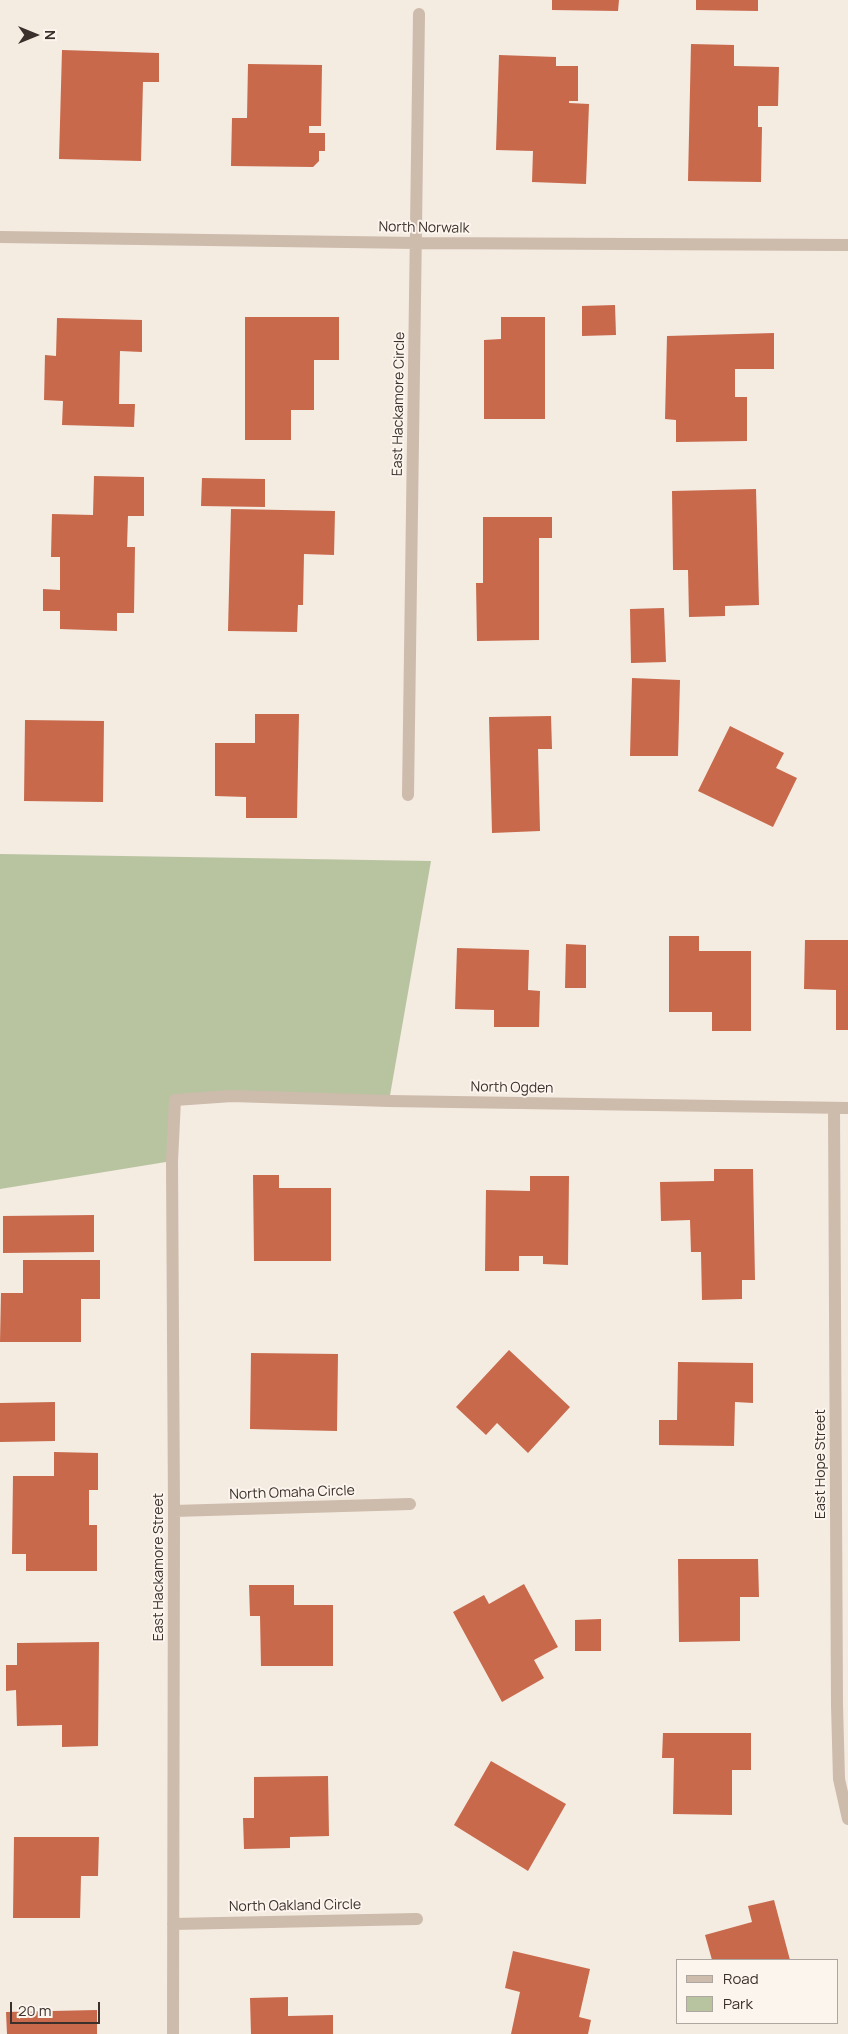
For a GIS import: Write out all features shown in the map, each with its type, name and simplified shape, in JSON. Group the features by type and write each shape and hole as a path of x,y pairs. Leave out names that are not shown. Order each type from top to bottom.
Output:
{"street":[{"name":"East Hackamore Circle","path":"408,795 419,14"},
{"name":"North Norwalk","path":"0,237 417,243 848,245"},
{"name":"North Ogden","path":"175,1100 232,1096 390,1101 848,1108"},
{"name":"East Hackamore Street","path":"173,2034 174,1511 172,1161 175,1100"},
{"name":"East Hope Street","path":"834,1108 837,1705 839,1779 848,1819"},
{"name":"North Omaha Circle","path":"174,1511 410,1504"},
{"name":"North Oakland Circle","path":"174,1924 417,1919"}],"green space":[{"path":"0,854 431,861 389,1101 175,1100 172,1161 0,1189"}],"building":[{"path":"552,0 619,0 618,11 552,10"},
{"path":"696,0 758,0 758,11 696,10"},
{"path":"691,44 734,45 734,66 779,67 778,106 758,106 758,127 762,127 761,182 688,181"},
{"path":"62,50 159,53 159,82 143,82 141,161 59,159"},
{"path":"499,55 556,57 556,66 578,66 578,101 569,101 569,103 589,104 586,184 532,182 533,151 496,150"},
{"path":"248,64 322,65 321,126 309,126 309,133 325,133 325,151 319,151 319,161 313,167 231,166 232,118 247,118"},
{"path":"615,305 616,335 582,336 582,306"},
{"path":"245,317 339,317 339,360 314,360 314,410 291,410 291,440 245,440"},
{"path":"501,317 545,317 545,419 484,419 484,340 501,339"},
{"path":"57,318 142,320 142,352 120,351 119,404 135,404 134,427 62,425 63,401 44,400 45,355 56,356"},
{"path":"774,333 774,369 735,369 735,397 747,397 747,441 676,442 676,420 665,419 667,336"},
{"path":"94,476 144,477 144,516 128,516 127,547 135,547 134,613 117,613 117,631 60,629 60,611 43,611 43,589 60,590 60,557 51,557 52,514 93,515"},
{"path":"202,478 265,479 265,507 201,506"},
{"path":"756,489 759,605 725,606 725,616 689,617 688,570 673,570 672,491"},
{"path":"231,509 335,511 334,555 304,554 303,605 298,605 297,632 228,631"},
{"path":"483,517 552,517 552,538 539,538 539,640 477,641 476,583 483,583"},
{"path":"664,608 666,662 631,663 630,609"},
{"path":"632,678 680,680 678,756 630,756"},
{"path":"255,714 299,714 297,818 246,818 246,797 215,796 215,743 255,743"},
{"path":"551,716 552,749 538,749 540,831 492,833 489,717"},
{"path":"25,720 104,721 103,802 24,801"},
{"path":"730,726 784,753 776,768 797,778 773,827 698,791"},
{"path":"669,936 699,936 699,951 751,951 751,1031 712,1031 712,1012 669,1012"},
{"path":"805,940 848,940 848,1030 836,1030 836,990 804,989"},
{"path":"566,944 586,945 586,988 565,988"},
{"path":"457,948 529,950 528,990 540,991 539,1027 494,1027 494,1010 455,1009"},
{"path":"714,1169 753,1169 755,1280 742,1280 742,1299 702,1300 701,1252 691,1252 690,1220 661,1221 660,1182 714,1181"},
{"path":"253,1175 279,1175 279,1188 331,1188 331,1261 254,1261"},
{"path":"530,1176 569,1176 568,1265 543,1264 543,1256 519,1256 519,1271 485,1271 486,1190 530,1191"},
{"path":"94,1215 94,1252 3,1253 3,1216"},
{"path":"23,1260 100,1260 100,1299 81,1299 81,1342 0,1342 1,1293 23,1293"},
{"path":"509,1350 570,1407 528,1453 497,1423 486,1435 456,1407"},
{"path":"251,1353 338,1354 337,1431 250,1429"},
{"path":"678,1362 753,1363 753,1403 735,1402 734,1446 659,1445 659,1420 677,1420"},
{"path":"55,1402 55,1441 0,1442 0,1403"},
{"path":"54,1452 98,1453 98,1490 89,1490 89,1525 97,1525 97,1571 26,1571 26,1554 12,1554 13,1476 54,1476"},
{"path":"678,1559 758,1559 759,1597 740,1597 740,1641 679,1642"},
{"path":"524,1584 558,1647 534,1660 544,1678 502,1702 453,1612 484,1595 489,1604"},
{"path":"249,1585 294,1585 294,1605 333,1605 333,1666 261,1666 260,1616 250,1616"},
{"path":"601,1619 601,1651 575,1651 575,1620"},
{"path":"99,1642 98,1746 62,1747 62,1725 17,1726 16,1690 6,1691 6,1665 17,1665 17,1643"},
{"path":"663,1733 751,1733 751,1770 732,1770 732,1815 673,1814 674,1758 662,1758"},
{"path":"491,1761 566,1804 528,1871 454,1825"},
{"path":"328,1776 329,1836 290,1837 290,1848 244,1849 243,1818 254,1818 254,1777"},
{"path":"14,1837 99,1837 98,1876 81,1876 80,1918 13,1918"},
{"path":"774,1900 790,1959 712,1959 705,1935 752,1922 748,1906"},
{"path":"513,1951 590,1969 579,2017 591,2020 588,2034 511,2034 520,1992 505,1988"},
{"path":"288,1997 288,2016 333,2015 333,2034 251,2034 250,1998"},
{"path":"97,2010 97,2034 7,2034 6,2012"}]}
